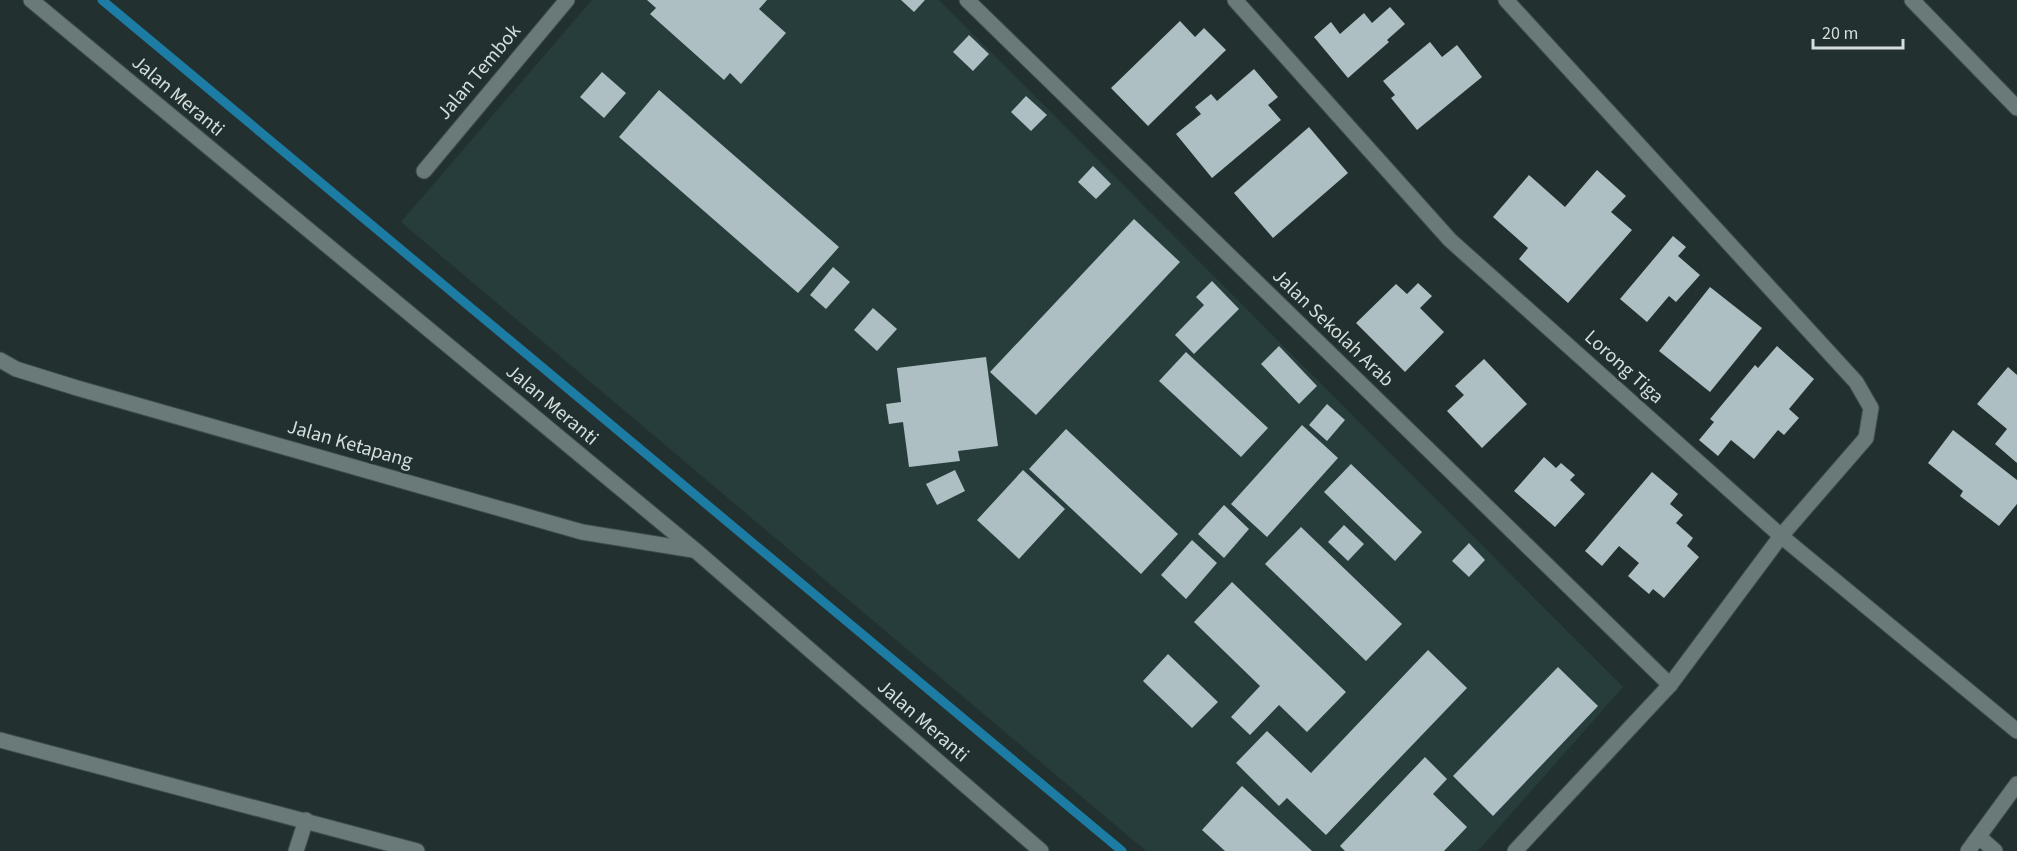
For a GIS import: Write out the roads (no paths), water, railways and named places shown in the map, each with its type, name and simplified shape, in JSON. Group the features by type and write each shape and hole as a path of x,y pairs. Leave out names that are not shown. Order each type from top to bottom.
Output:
{"street":[{"name":"Jalan Meranti","path":"31,0 694,550 1041,851"},
{"name":"Jalan Tembok","path":"424,171 567,0"},
{"name":"Jalan Sekolah Arab","path":"967,0 1670,685"},
{"name":"Lorong Tiga","path":"1235,0 1450,240 1781,536 2017,730"},
{"path":"1506,0 1856,382 1871,408 1866,438 1781,536 1670,685 1515,851"},
{"path":"1912,0 2017,108"},
{"name":"Jalan Ketapang","path":"0,360 16,369 77,388 582,532 694,550"},
{"path":"1,743 306,820 417,851"},
{"path":"1968,851 2017,784"},
{"path":"296,851 306,820"},
{"path":"1979,837 1995,851"}],"waterway":[{"path":"102,0 1122,851"}]}
